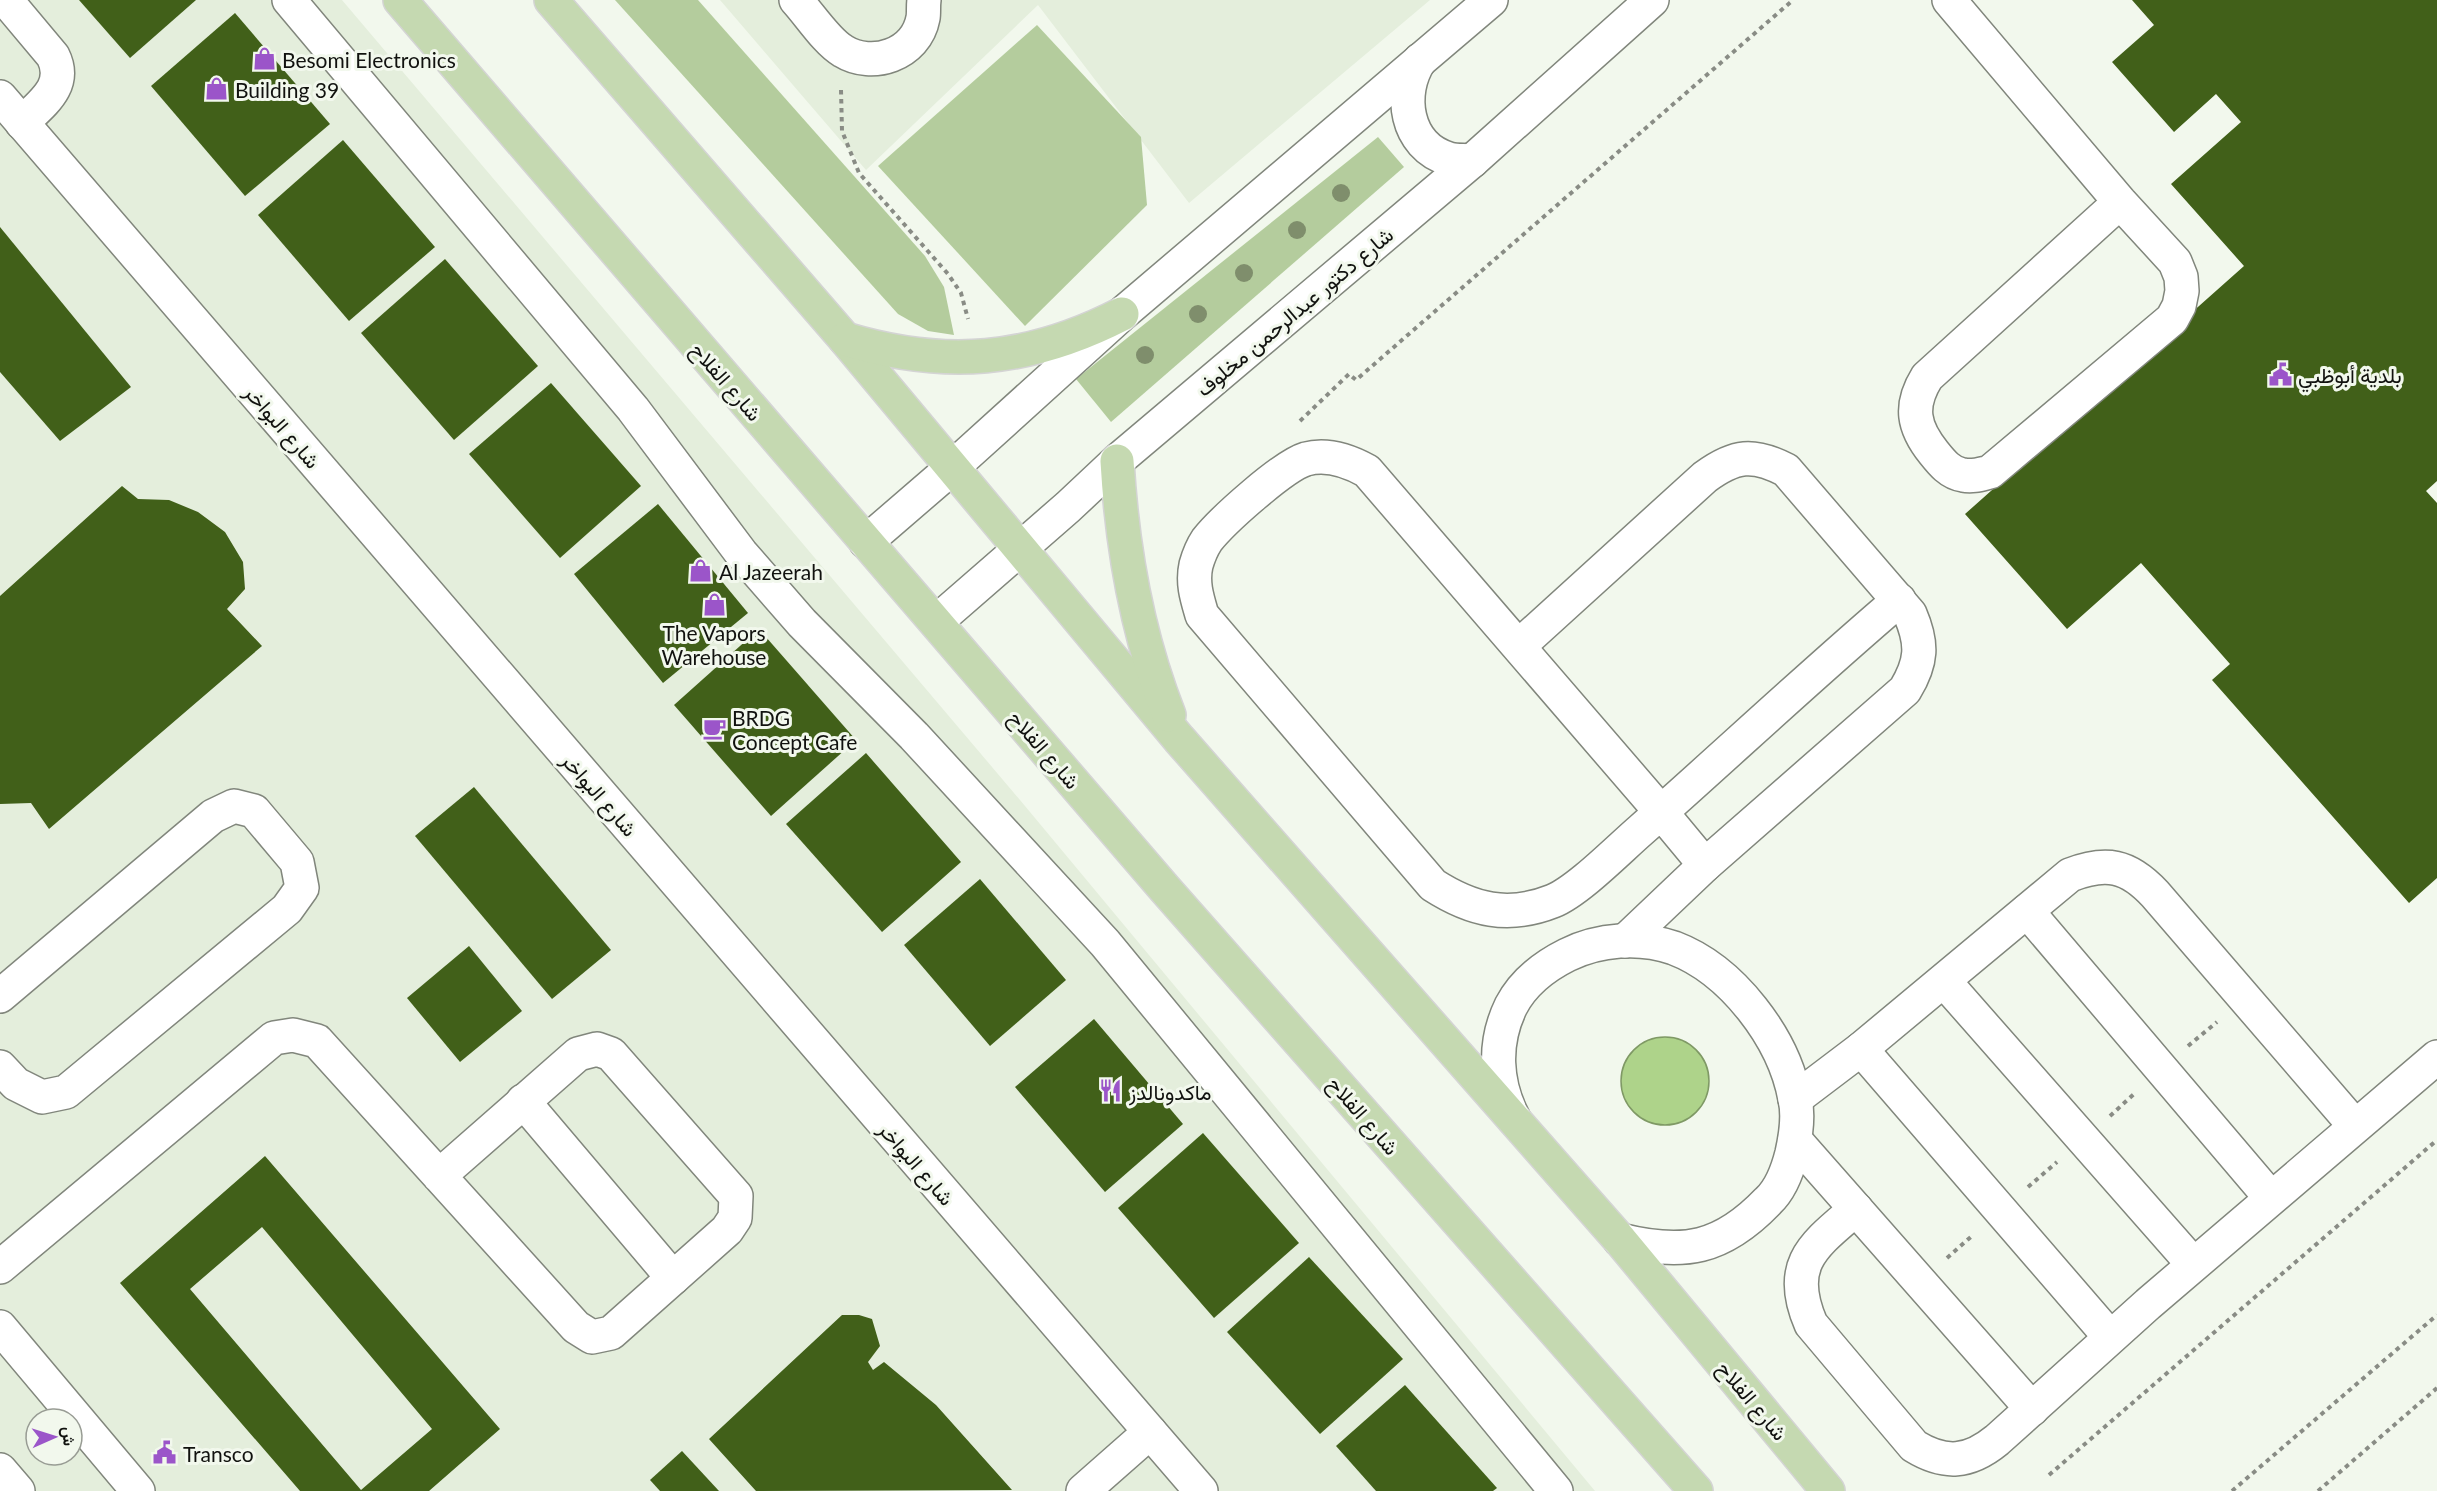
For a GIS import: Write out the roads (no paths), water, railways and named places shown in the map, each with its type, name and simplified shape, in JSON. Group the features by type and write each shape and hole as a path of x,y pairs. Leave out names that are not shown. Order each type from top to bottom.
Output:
{"main road":[{"name":"شارع الفلاح","path":"400,0 1165,889 1694,1489"},
{"name":"شارع الفلاح","path":"551,0 845,339 1179,739 1620,1240 1828,1491"},
{"path":"845,339 877,349 910,355 976,358 1014,354 1052,344 1088,332 1122,314"},
{"path":"1117,461 1122,525 1130,580 1142,634 1158,687 1179,739"}],"street":[{"path":"6,0 53,56 57,65 57,85 52,94 22,123"},
{"path":"289,0 633,409 741,553 802,623 915,736 1105,943 1556,1491"},
{"path":"796,0 841,51 860,59 880,60 899,52 914,38 923,20 924,0"},
{"path":"866,542 953,467 1122,314 1491,0"},
{"name":"شارع دكتور عبدالرحمن مخلوف","path":"936,622 1020,550 1117,461 1472,161 1652,0"},
{"path":"1949,0 2175,262 2182,291 2179,306 2172,319 1990,472 1975,476 1961,475 1947,468 1924,440 1915,419 1915,405 1919,390 1927,377 2121,202"},
{"path":"1421,58 1411,73 1407,90 1407,108 1411,124 1433,151 1449,159 1472,161"},
{"name":"شارع البواخر","path":"0,97 1201,1491"},
{"path":"1705,865 1661,812 1519,646 1367,471 1349,461 1328,457 1307,459 1288,467 1207,541 1196,564 1194,590 1202,615 1433,885 1457,900 1483,909 1511,911 1563,897 1661,812 1818,669 1899,600"},
{"path":"1519,646 1705,477 1723,464 1744,458 1767,460 1786,470 1899,600 1910,614 1918,632 1920,653 1916,673 1905,690 1705,865 1625,941"},
{"path":"0,996 213,816 234,806 254,812 297,862 302,888 287,909 66,1092 42,1097 16,1084 0,1067"},
{"path":"1796,1099 1861,1049 2070,875 2088,868 2107,866 2126,870 2142,880 2355,1126"},
{"path":"2027,911 2271,1198"},
{"path":"1518,1126 1507,1106 1500,1084 1497,1061 1500,1038 1506,1016 1517,996 1533,977 1561,958 1600,943 1650,942 1674,948 1709,968 1740,994 1764,1026 1784,1061 1796,1099 1795,1140 1789,1167 1773,1197 1749,1221 1720,1239 1687,1248 1653,1248 1620,1240"},
{"path":"1944,981 2193,1264"},
{"path":"0,1268 274,1038 293,1035 317,1041 439,1176 576,1326 592,1336 612,1333 727,1230 735,1218 736,1196 611,1054 597,1048 578,1054 439,1176"},
{"path":"1861,1049 2110,1337"},
{"path":"1856,1209 1818,1242 1808,1257 1802,1273 1800,1290 1810,1324 1914,1446 1929,1455 1947,1459 1966,1458 1983,1451 2193,1264 2437,1057"},
{"path":"523,1101 673,1278"},
{"path":"1795,1140 2032,1409"},
{"path":"0,1327 138,1491"},
{"path":"1083,1491 1150,1432"},
{"path":"0,1470 18,1491"}],"place":[{"name":"Besomi Electronics","path":"264,59"},
{"name":"Building 39","path":"217,89"},
{"name":"بلدية أبوظبي","path":"2280,374"},
{"name":"Al Jazeerah","path":"701,571"},
{"name":"The Vapors Warehouse","path":"714,604"},
{"name":"BRDG Concept Cafe","path":"714,729"},
{"name":"ماكدونالدز","path":"1111,1091"},
{"name":"Transco","path":"165,1453"}]}
